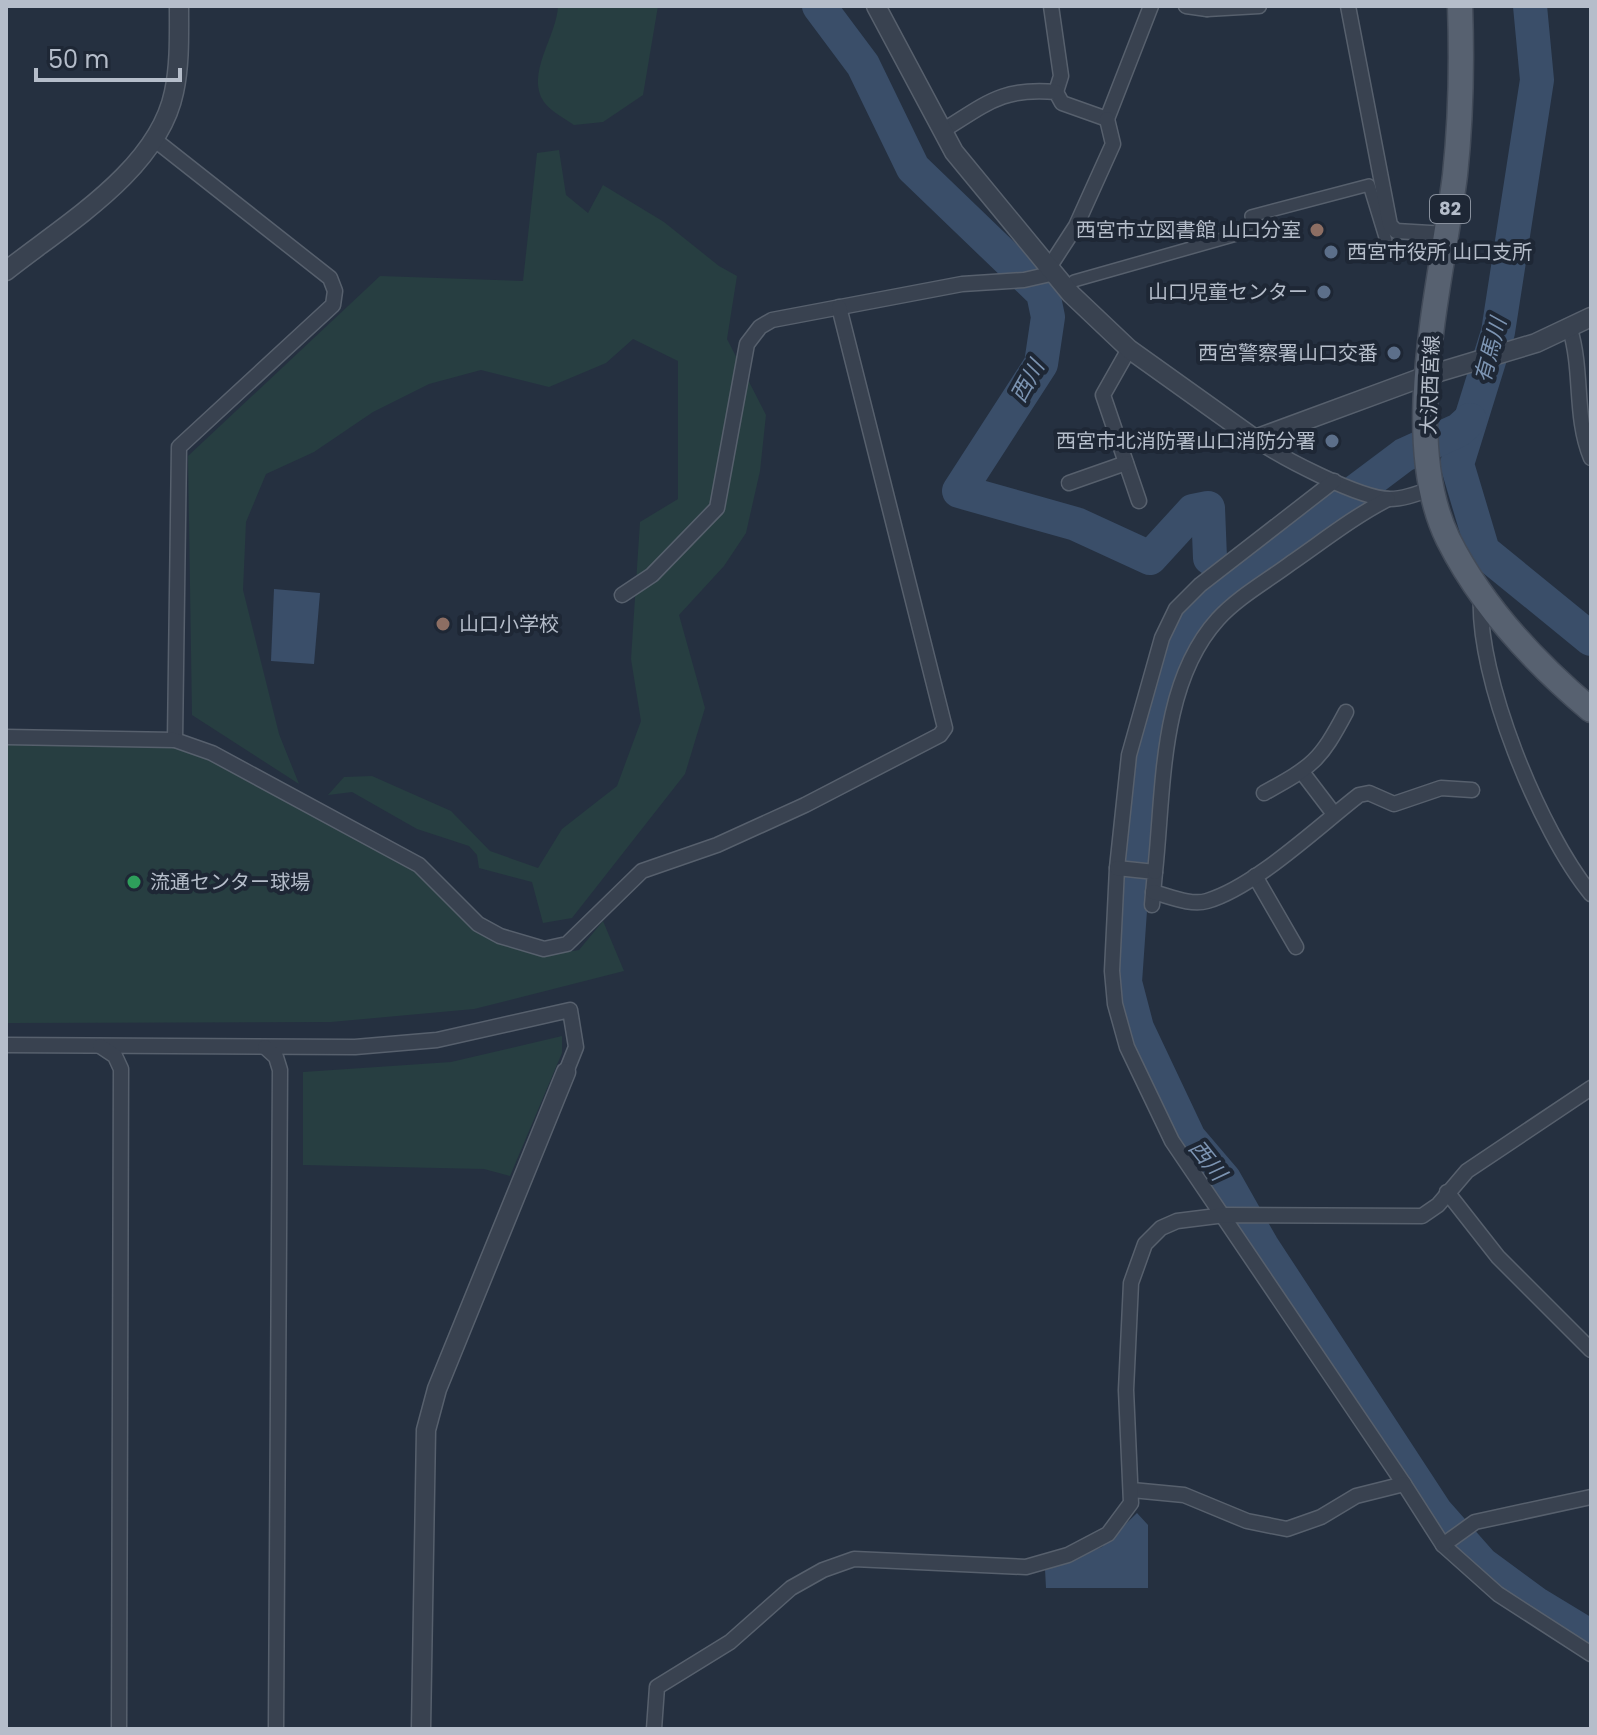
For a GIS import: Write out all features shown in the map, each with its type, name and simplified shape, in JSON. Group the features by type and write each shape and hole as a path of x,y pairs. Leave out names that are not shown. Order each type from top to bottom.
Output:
{"main road":[{"name":"大沢西宮線","path":"1460,6 1460,118 1435,374 1426,411 1430,476 1447,538 1481,591 1527,651 1591,710"}],"street":[{"path":"6,271 132,169 155,140 174,93 179,6"},
{"path":"876,6 954,152 1091,316 1129,349 1280,457 1337,482 1383,497"},
{"path":"1051,6 1061,76 1056,92 1062,103 1107,119"},
{"path":"622,595 652,575 717,508 747,344 760,327 772,320 839,307 962,284 1024,280 1053,271 1113,144 1107,119 1151,6"},
{"path":"1186,6 1259,6"},
{"path":"1348,6 1390,225 1396,231 1447,234"},
{"path":"942,131 1000,96 1016,91 1056,92"},
{"path":"155,140 330,278 335,291 333,305 179,447 175,740"},
{"path":"1074,281 1254,230 1251,216 1369,185 1387,244 1396,251"},
{"path":"6,737 175,740 212,753 419,865 478,924 514,942 544,949 567,944 642,871 717,845 805,805 940,735 945,728 839,307"},
{"path":"1255,439 1435,374 1527,346 1591,317"},
{"path":"1570,329 1576,348 1581,430 1590,455"},
{"path":"1129,349 1103,395 1139,501"},
{"path":"1069,483 1126,463"},
{"path":"1430,476 1383,497 1248,594 1218,619 1195,653 1179,689 1151,871 1152,898 1207,901 1255,876 1359,795 1369,793 1394,804 1441,788 1472,790"},
{"path":"1337,482 1200,585 1176,609 1162,638 1129,755 1112,971 1115,1004 1127,1047 1172,1141 1229,1215 1443,1545 1498,1594 1591,1654"},
{"path":"1481,591 1479,625 1488,673 1556,846 1591,894"},
{"path":"1264,793 1302,772 1324,754 1346,712"},
{"path":"1302,772 1334,814"},
{"path":"1120,868 1151,871"},
{"path":"1255,876 1296,947"},
{"path":"6,1045 355,1047 437,1040 570,1010 576,1047 442,1376 426,1430 421,1729"},
{"path":"100,1046 115,1056 121,1069 119,1729"},
{"path":"265,1047 276,1057 280,1070 276,1729"},
{"path":"654,1729 657,1687 730,1642 791,1588 823,1570 854,1559 1026,1567 1068,1555 1108,1534 1131,1508 1126,1390 1131,1283 1145,1244 1161,1228 1177,1221 1229,1215 1422,1216 1438,1205 1467,1171 1591,1088"},
{"path":"1447,1192 1498,1257 1591,1350"},
{"path":"1132,1490 1184,1495 1247,1521 1287,1529 1321,1517 1356,1496 1404,1484"},
{"path":"1443,1545 1475,1522 1591,1497"}],"green space":[{"path":"558,6 658,6 643,95 603,122 574,125 554,112 539,91 540,67"},
{"path":"559,150 566,195 588,213 603,185 664,222 719,266 737,276 727,339 766,415 760,471 746,533 724,566 679,615 705,708 685,774 572,918 543,923 532,882 479,868 477,855 469,846 417,829 352,792 328,795 344,777 372,776 451,811 490,851 538,868 562,829 617,786 641,721 631,659 640,522 678,499 678,361 633,339 606,363 549,387 481,370 429,384 373,412 314,452 266,474 246,522 243,590 279,734 299,784 192,715 188,456 380,276 523,281 537,153"},
{"path":"6,743 179,748 214,761 421,872 475,930 540,956 579,950 603,921 624,971 474,1009 331,1022 8,1023"},
{"path":"562,1036 562,1053 510,1176 484,1169 303,1165 303,1072 451,1062"}],"water":[{"path":"274,589 320,593 314,664 271,661"},
{"path":"1137,1513 1148,1525 1148,1588 1046,1588 1045,1569 1102,1547"}],"waterway":[{"name":"西川","path":"819,6 863,65 913,168 1043,293 1048,317 1041,364 959,491 1076,524 1150,558 1193,511 1208,508 1210,558"},
{"name":"有馬川","path":"1530,6 1537,80 1498,332 1457,464 1483,551 1591,639"},
{"name":"西川","path":"1470,420 1459,430 1404,455 1231,585 1194,621 1169,664 1151,733 1130,910 1125,982 1137,1028 1189,1138 1224,1179 1262,1246 1436,1512 1482,1564 1535,1603 1591,1637"}],"place":[{"name":"西宮市立図書館 山口分室","path":"1317,230"},
{"name":"西宮市役所 山口支所","path":"1331,252"},
{"name":"山口児童センター","path":"1324,292"},
{"name":"西宮警察署山口交番","path":"1394,353"},
{"name":"西宮市北消防署山口消防分署","path":"1332,441"},
{"name":"山口小学校","path":"443,624"},
{"name":"流通センター球場","path":"134,882"}]}
